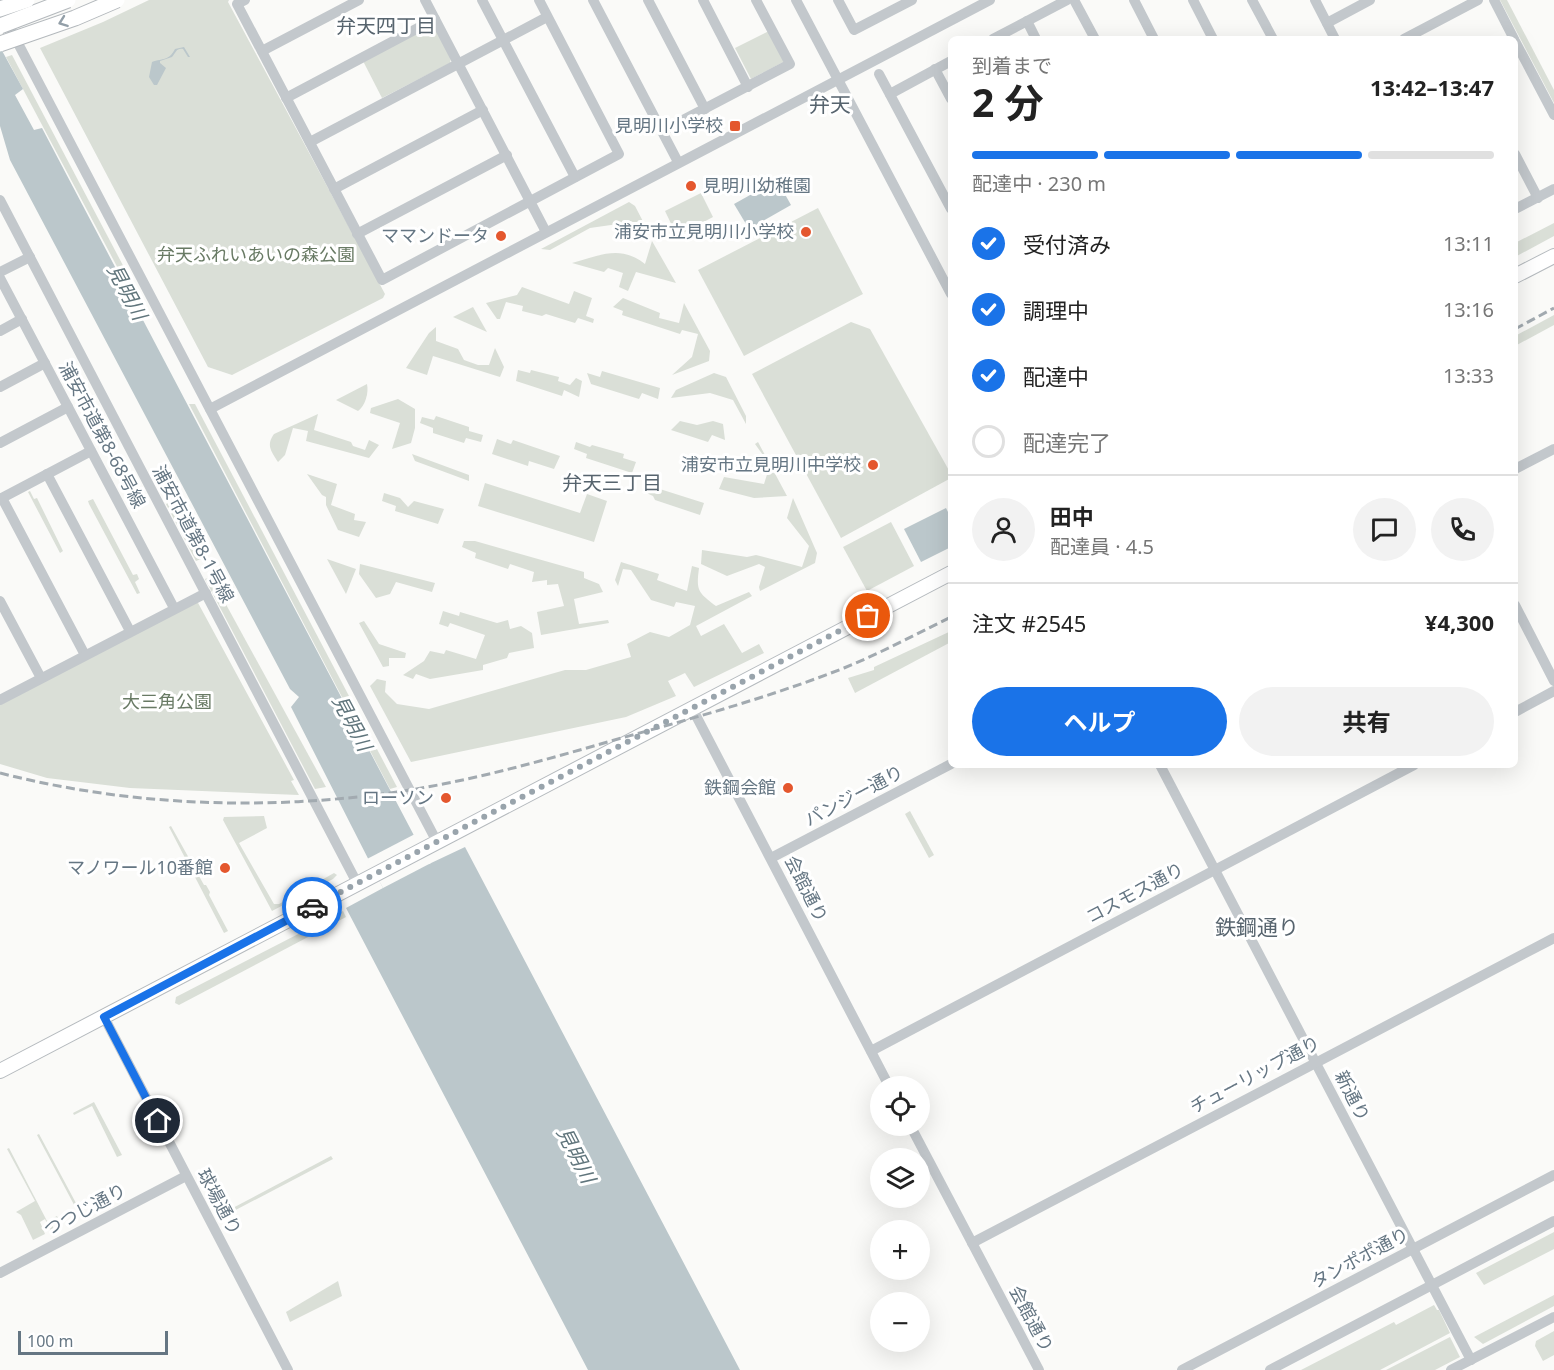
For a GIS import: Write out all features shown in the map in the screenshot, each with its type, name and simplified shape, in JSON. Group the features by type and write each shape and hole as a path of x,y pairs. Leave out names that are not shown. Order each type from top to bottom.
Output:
{"highway":[{"path":"0,9 27,0"},
{"path":"0,26 68,0"},
{"path":"0,44 75,18 117,0"}],"main road":[{"path":"1518,274 1554,256"},
{"path":"0,1071 948,575"}],"street":[{"path":"245,0 237,4 382,279 619,154 538,0"},
{"path":"262,51 359,0"},
{"path":"425,0 546,232"},
{"path":"482,0 575,177"},
{"path":"593,0 678,162"},
{"path":"648,0 705,109"},
{"path":"703,0 748,87"},
{"path":"663,131 790,64 756,0"},
{"path":"796,0 947,277"},
{"path":"838,0 854,30 895,4 912,0"},
{"path":"210,409 990,0"},
{"path":"999,36 1067,0"},
{"path":"1074,0 1093,36"},
{"path":"1134,0 1152,36"},
{"path":"1193,0 1211,36"},
{"path":"1252,0 1271,36"},
{"path":"1315,0 1333,36"},
{"path":"1326,23 1370,0"},
{"path":"1410,36 1478,0"},
{"path":"1494,0 1512,36"},
{"path":"0,9 210,409 431,845"},
{"path":"310,142 547,17"},
{"path":"286,98 435,19"},
{"path":"1027,21 1034,36"},
{"path":"1518,48 1554,115"},
{"path":"890,94 948,62"},
{"path":"935,69 948,93"},
{"path":"879,74 948,203"},
{"path":"334,189 483,110"},
{"path":"357,234 507,155"},
{"path":"1518,160 1538,198"},
{"path":"1518,208 1554,189"},
{"name":"浦安市道第8-1号線","path":"0,200 357,883"},
{"path":"0,272 30,257"},
{"name":"浦安市道第8-68号線","path":"0,278 174,608"},
{"path":"0,331 22,319"},
{"path":"0,387 45,363"},
{"path":"0,443 68,407"},
{"path":"1518,467 1554,449"},
{"path":"85,655 1,498 91,451"},
{"path":"47,474 130,631"},
{"path":"0,700 206,592"},
{"path":"0,601 41,678"},
{"path":"1518,611 1554,681"},
{"path":"1518,710 1554,691"},
{"name":"会館通り","path":"692,708 884,1076"},
{"name":"パンジー通り","path":"771,858 948,766"},
{"name":"新通り","path":"1162,768 1472,1360"},
{"name":"コスモス通り","path":"871,1051 1408,768"},
{"name":"チューリップ通り","path":"972,1243 1554,938"},
{"name":"球場通り","path":"104,1017 286,1369"},
{"name":"会館通り","path":"916,1136 1039,1370"},
{"name":"タンポポ通り","path":"1182,1370 1554,1175"},
{"name":"つつじ通り","path":"0,1273 186,1176"},
{"path":"1270,1370 1554,1221"},
{"path":"1451,1370 1554,1317"}],"green space":[{"name":"弁天ふれいあいの森公園","path":"149,0 229,0 228,2 385,294 383,298 232,375 208,367 40,48"},
{"path":"1500,0 1507,0 1554,90 1554,103"},
{"path":"431,26 435,27 451,58 450,63 382,98 363,61"},
{"path":"769,31 785,61 751,79 735,48"},
{"path":"12,55 127,273 122,276 6,57"},
{"path":"701,193 713,217 677,236 665,211"},
{"path":"629,202 635,206 649,233 618,224 590,228 550,250 541,249"},
{"path":"818,208 863,294 744,356 698,270"},
{"path":"1554,223 1554,236 1518,255 1518,241"},
{"path":"652,241 676,283 636,272 628,291 619,287 623,273 608,268 604,272 572,263 609,253 618,253 627,254 645,264"},
{"path":"522,287 569,304 574,291 592,298 586,316 594,319 593,323 578,318 575,323 546,314 542,316 522,311 523,306 506,302 500,319 497,319 486,303 517,295"},
{"path":"623,298 660,313 659,318 679,323 684,303 710,351 709,361 672,375 692,357 698,334 682,330 680,334 622,315 623,311 613,307"},
{"path":"473,307 487,332 453,317"},
{"path":"1554,315 1554,325 1518,344 1518,334"},
{"path":"851,322 870,329 948,469 948,480 841,538 752,374"},
{"path":"436,327 436,341 458,349 464,360 478,365 489,365 495,348 504,367 500,377 433,356 427,375 406,368 429,333"},
{"path":"518,370 530,373 531,370 559,377 558,381 570,385 576,378 582,381 579,397 564,390 562,396 516,381"},
{"path":"602,371 660,388 658,399 642,393 639,399 591,384 587,373 600,377"},
{"path":"714,373 726,377 746,416 746,424 733,400 710,393 671,398 676,390"},
{"path":"367,384 366,399 358,411 336,400"},
{"path":"398,399 415,409 415,428 411,443 392,449 400,423 370,413 371,408"},
{"path":"189,404 195,404 397,787 390,789"},
{"path":"318,414 314,430 351,442 353,446 365,450 369,440 379,445 369,458 306,441 308,431 293,428 285,455 278,462 270,445 274,434"},
{"path":"436,416 469,427 469,431 483,435 481,442 466,438 464,443 433,433 433,428 420,423 422,417 434,420"},
{"path":"680,421 697,425 713,421 723,424 725,440 712,435 708,442 671,430"},
{"path":"497,439 511,444 513,440 560,456 554,469 529,461 528,466 492,454"},
{"path":"576,442 624,454 623,458 636,462 632,473 586,458 587,454 574,449"},
{"path":"758,442 787,496 754,498 719,489 724,477 764,484 770,465 755,444"},
{"path":"412,454 469,475 469,481 415,461"},
{"path":"307,474 337,484 331,505 355,514 354,520 366,522 359,537 338,530 326,505 326,497 322,495"},
{"path":"485,483 580,513 587,494 607,501 594,542 478,506"},
{"path":"644,484 704,503 700,515 655,500 653,496 642,491"},
{"path":"30,491 34,499 37,498 63,551 60,553 28,492"},
{"path":"384,493 400,498 408,507 414,501 444,509 438,524 395,511 396,506 382,501"},
{"path":"793,498 817,553 815,563 760,591 765,567 759,564 727,576 701,564 702,550 747,557 756,555 802,567 809,546 787,518"},
{"path":"93,499 133,575 137,574 139,579 135,582 140,593 137,594 89,504 88,501"},
{"path":"173,501 201,559 196,561 166,504"},
{"path":"891,522 914,566 867,591 843,547"},
{"path":"464,541 475,541 584,572 584,578 599,584 603,592 574,599 579,624 608,620 609,623 541,635 537,612 564,606 558,584 547,585 547,580 532,582 534,572 510,564 508,569 475,558 476,553 462,547"},
{"path":"327,559 356,569 346,594"},
{"path":"621,562 659,574 657,580 687,591 692,566 699,568 698,586 705,597 716,606 749,592 752,596 696,626 701,636 724,624 742,653 759,644 764,653 694,687 685,673 668,681 676,696 626,717 411,762 370,686 377,679 386,681 385,692 397,704 429,709 565,670 586,670 631,657 627,644 650,632 669,637 690,625 695,606 676,602 674,607 651,600 631,570 623,569 618,586 615,580"},
{"path":"360,564 435,583 432,592 396,582 390,594 376,598 359,574"},
{"path":"211,577 326,787 315,789 205,579"},
{"name":"大三角公園","path":"197,601 294,780 291,781 299,795 130,788 47,778 0,764 0,705"},
{"path":"443,611 459,616 460,612 497,623 508,620 510,629 521,626 532,633 534,648 509,653 507,658 483,665 483,670 430,679 416,674 413,679 403,675 424,661 430,651 444,654 446,650 476,659 485,635 450,623 448,627 439,624"},
{"path":"364,621 379,644 406,653 405,658 389,658 389,666 383,667 359,623"},
{"path":"948,632 948,644 855,693 848,678 874,670 874,667"},
{"path":"910,811 934,855 929,858 905,814"},
{"path":"264,816 267,828 239,843 274,904 279,904 334,873 337,875 272,911 223,820 224,817"},
{"path":"171,826 210,892 209,895 228,931 224,933 169,827"},
{"path":"343,911 346,917 179,1005 175,1003 176,997"},
{"path":"94,1102 122,1155 117,1157 92,1106 74,1115 73,1113"},
{"path":"39,1134 84,1214 80,1216 37,1135"},
{"path":"9,1148 47,1221 57,1216 58,1218 50,1222 54,1229 51,1231 45,1219 40,1222 45,1234 33,1240 21,1215 16,1212 35,1201 7,1149"},
{"path":"331,1156 333,1159 228,1214 227,1211"},
{"path":"1554,1232 1554,1249 1484,1285 1476,1273"},
{"path":"338,1281 342,1296 290,1322 286,1312"},
{"path":"1554,1295 1554,1306 1483,1344 1474,1337"},
{"path":"1434,1305 1439,1310 1450,1333 1380,1370 1301,1370 1394,1322 1396,1325"},
{"path":"1554,1331 1554,1355 1543,1361 1535,1346 1536,1341"},
{"path":"1450,1337 1460,1357 1435,1370 1386,1370"}],"water":[{"name":"見明川","path":"0,47 23,89 15,95 34,130 42,128 429,864 465,847 740,1370 588,1370 346,908 383,888 291,707 299,697 290,689 10,160 0,126"},
{"path":"184,47 190,57 181,49 177,50 172,57 160,61 166,68 157,85 154,85 149,77 152,62 168,57 175,49"},
{"path":"777,180 791,205 749,229 734,204"},
{"path":"946,508 948,512 948,548 921,562 904,529"}],"pier":[{"path":"415,834 431,863 383,888 367,859"}],"railway":[{"path":"1518,327 1554,308"},
{"path":"0,773 98,793 197,802 297,802 397,792 481,776 536,762 760,698 858,662 948,618"}],"way so far":[{"path":"312,907 868,616"}],"place":[{"name":"見明川小学校","path":"735,126"},
{"name":"見明川幼稚園","path":"691,186"},
{"name":"浦安市立見明川小学校","path":"806,232"},
{"name":"ママンドータ","path":"501,236"},
{"name":"浦安市立見明川中学校","path":"873,465"},
{"name":"鉄鋼会館","path":"788,788"},
{"name":"ローソン","path":"446,798"},
{"name":"マノワール10番館","path":"225,868"}],"district":[{"name":"弁天四丁目","path":"386,26"},
{"name":"弁天","path":"830,105"},
{"name":"弁天三丁目","path":"612,483"},
{"name":"鉄鋼通り","path":"1257,928"}],"route":[{"path":"158,1121 104,1017 312,907"}]}
